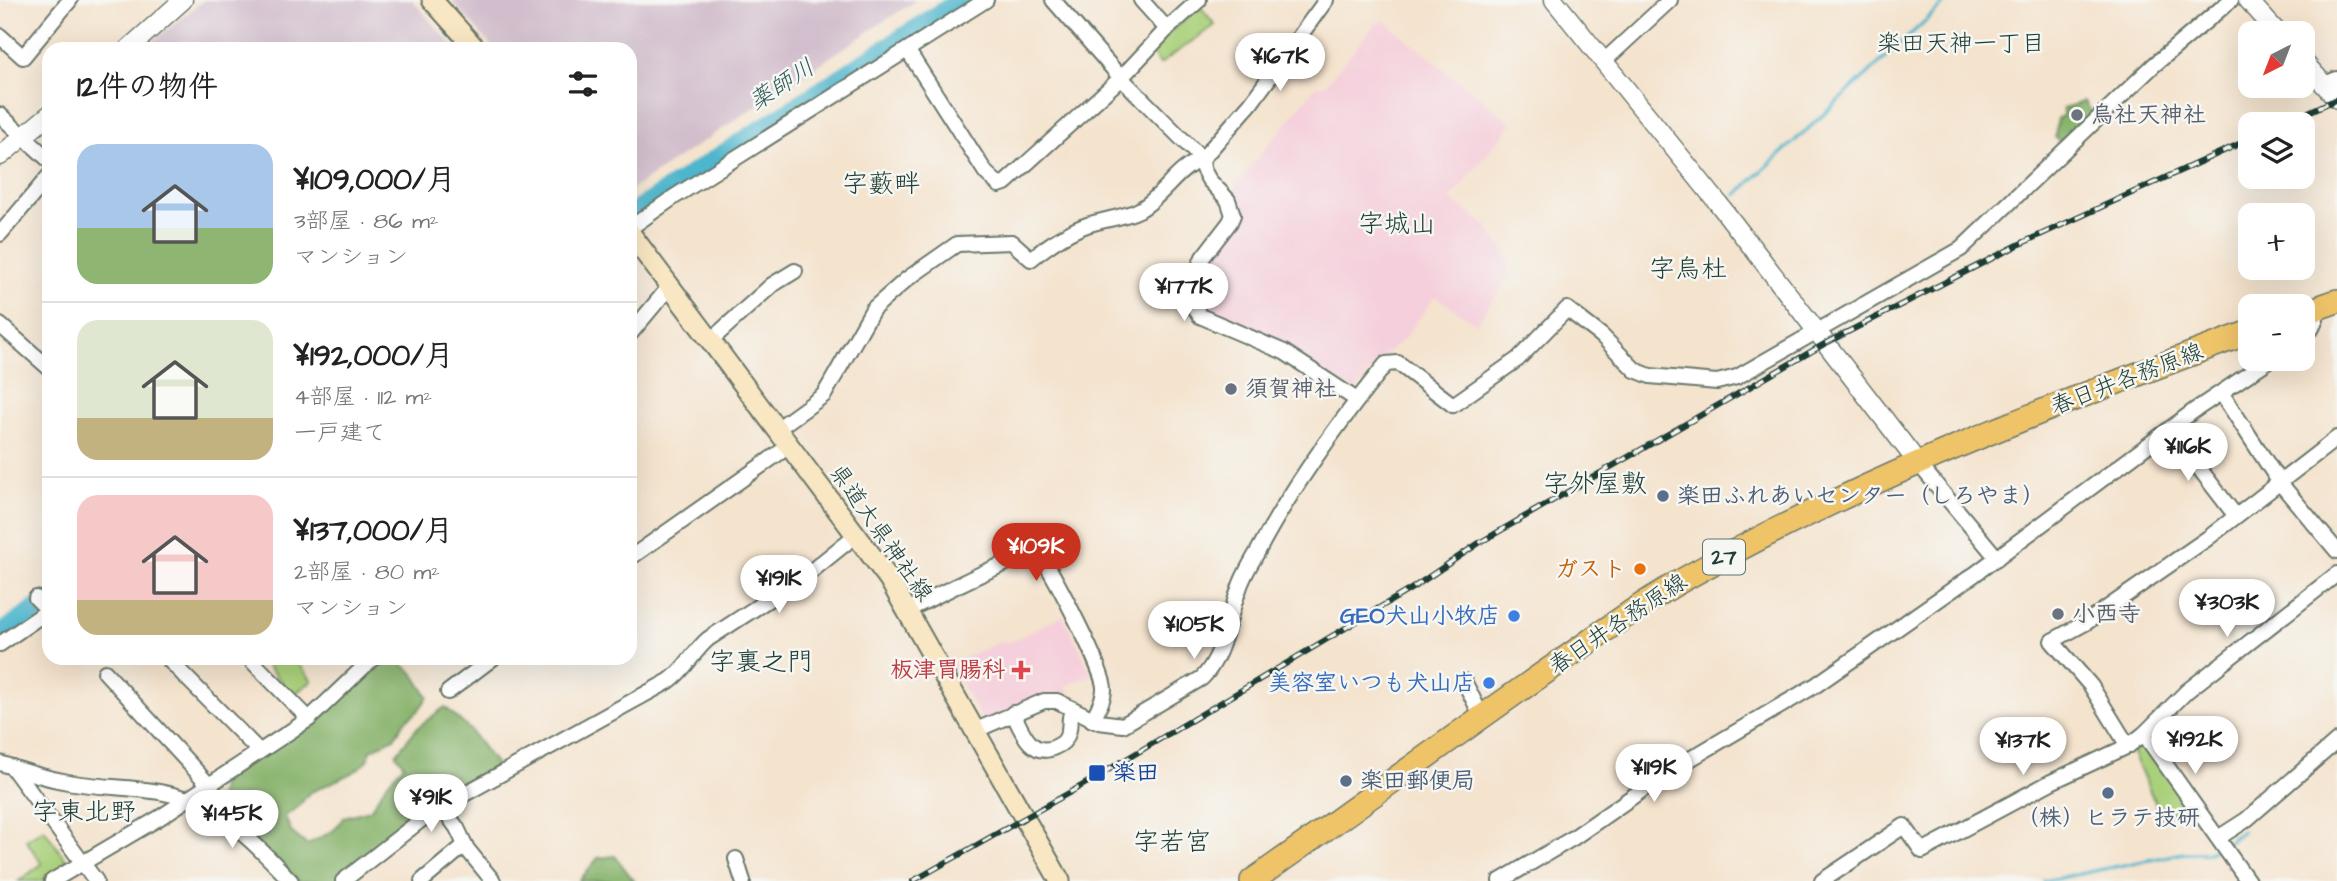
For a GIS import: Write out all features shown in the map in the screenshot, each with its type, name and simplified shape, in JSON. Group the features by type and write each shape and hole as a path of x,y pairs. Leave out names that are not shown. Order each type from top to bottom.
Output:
{"main road":[{"path":"432,0 469,42"},
{"name":"県道大県神社線","path":"637,240 889,579 1060,881"},
{"path":"2315,309 2337,301"},
{"name":"春日井各務原線","path":"1251,881 1482,717 1684,579 1816,510 1918,463 2116,382 2238,336"}],"street":[{"path":"0,36 23,57 65,5 49,0"},
{"path":"136,42 183,0"},
{"path":"637,225 674,197 986,0"},
{"path":"1053,0 1121,78 1202,159 1203,169 1209,180 1228,200 1233,215 1230,222 1203,257 1187,295 1200,316 1283,352 1357,400"},
{"path":"1141,0 1167,29"},
{"path":"908,51 986,173 999,185 1005,183 1121,78 1167,29 1199,0"},
{"path":"777,429 824,395 873,309 907,279 957,244 1012,242 1031,260 1085,225 1140,209 1159,195 1191,163 1202,159 1251,103 1326,0"},
{"path":"1554,0 1718,203 1918,463 1997,558"},
{"path":"1603,62 1670,0"},
{"path":"974,731 1044,701 1057,702 1092,720 1123,725 1202,678 1209,671 1222,640 1240,587 1284,504 1357,400 1386,364 1398,363 1453,405 1518,359 1567,309 1601,336 1635,370 1650,376 1728,380 1752,370 1961,249 2154,65 2231,0"},
{"path":"2248,0 2267,21"},
{"path":"2315,70 2330,81 2337,99"},
{"path":"0,115 42,154"},
{"path":"0,156 42,120"},
{"path":"0,234 42,184"},
{"path":"711,340 772,285 795,271"},
{"path":"637,326 670,286"},
{"path":"0,325 42,362"},
{"path":"1500,881 1573,838 1668,772 1816,685 1997,558 2169,429 2254,371"},
{"path":"2222,394 2280,483 2337,551"},
{"path":"2169,429 2235,515"},
{"path":"2128,746 2091,687 2052,641 2087,622 2208,538 2337,438"},
{"path":"637,553 789,446"},
{"path":"343,881 430,813 669,681 680,673 696,649 708,639 809,573 856,535"},
{"path":"906,611 1010,562 1031,554 1040,555 1071,610 1101,676 1104,690 1092,720"},
{"path":"1822,881 1904,826 1922,851 2051,782 2128,746 2144,734 2187,691 2337,574"},
{"path":"36,598 42,604"},
{"path":"0,644 42,615"},
{"path":"174,665 259,751"},
{"path":"256,665 309,719"},
{"path":"52,881 209,785 309,719 366,665"},
{"path":"448,692 484,665"},
{"path":"105,672 209,785"},
{"path":"1464,681 1482,717"},
{"path":"1013,713 1030,744 1040,750 1049,750 1060,745 1067,737 1068,719 1073,709"},
{"path":"2144,734 2248,881"},
{"path":"2218,838 2246,820 2337,741"},
{"path":"6,765 67,782 163,793 205,806 291,881"},
{"path":"6,765 96,881"},
{"path":"442,806 465,845 493,881"},
{"path":"427,879 465,845"},
{"path":"736,859 743,881"}],"shaded area":[{"path":"204,0 412,0 449,42 152,42"},
{"path":"451,0 916,0 637,185 637,42 488,42"},
{"path":"1384,21 1512,123 1450,199 1486,225 1509,258 1509,277 1476,324 1435,296 1404,339 1381,358 1355,391 1268,336 1206,313 1193,298 1210,258 1240,219 1238,203 1232,194 1237,184 1316,86 1325,85 1375,24"},
{"name":"板津胃腸科","path":"1063,615 1092,675 1066,685 1070,693 1049,693 983,721 950,664 1002,641 1008,643"}],"green space":[{"path":"1200,6 1215,25 1160,64 1149,50"},
{"path":"2084,101 2094,115 2066,143 2063,140 2060,142 2055,137 2058,118 2063,116 2063,109"},
{"path":"266,665 299,665 312,681 293,695"},
{"path":"403,665 413,673 428,697 417,712 405,721 394,738 371,750 367,761 354,772 309,793 298,807 285,816 291,832 307,845 334,830 344,817 370,810 388,782 404,765 396,754 418,727 445,707 470,730 499,769 401,829 335,881 299,881 218,809 221,784 368,668"},
{"path":"2144,743 2187,804 2162,818 2131,749"},
{"path":"44,829 69,864 41,881 19,881 42,864 26,840"},
{"path":"615,856 634,881 579,881 598,858"}],"waterway":[{"name":"薬師川","path":"637,210 962,0"},
{"path":"1736,195 1948,0"},
{"name":"薬師川","path":"0,635 42,606"},
{"path":"2226,843 2242,831"},
{"path":"2044,881 2184,853 2207,853 2219,847"}],"railway":[{"path":"2308,112 2337,99"},
{"path":"913,881 1083,785 1414,587 1479,543 1826,343 2020,244 2238,144"}],"place":[{"name":"烏社天神社","path":"2077,115"},
{"name":"須賀神社","path":"1231,389"},
{"name":"楽田ふれあいセンター（しろやま）","path":"1663,496"},
{"name":"ガスト","path":"1640,569"},
{"name":"小西寺","path":"2058,614"},
{"name":"GEO犬山小牧店","path":"1514,616"},
{"name":"板津胃腸科","path":"1021,670"},
{"name":"美容室いつも犬山店","path":"1489,683"},
{"name":"楽田","path":"1097,773"},
{"name":"楽田郵便局","path":"1346,781"},
{"name":"（株）ヒラテ技研","path":"2108,793"}],"district":[{"name":"楽田天神一丁目","path":"1961,44"},
{"name":"字藪畔","path":"881,184"},
{"name":"字城山","path":"1397,224"},
{"name":"字烏杜","path":"1688,269"},
{"name":"字外屋敷","path":"1595,484"},
{"name":"字裏之門","path":"761,662"},
{"name":"字東北野","path":"84,812"},
{"name":"字若宮","path":"1172,842"}]}
